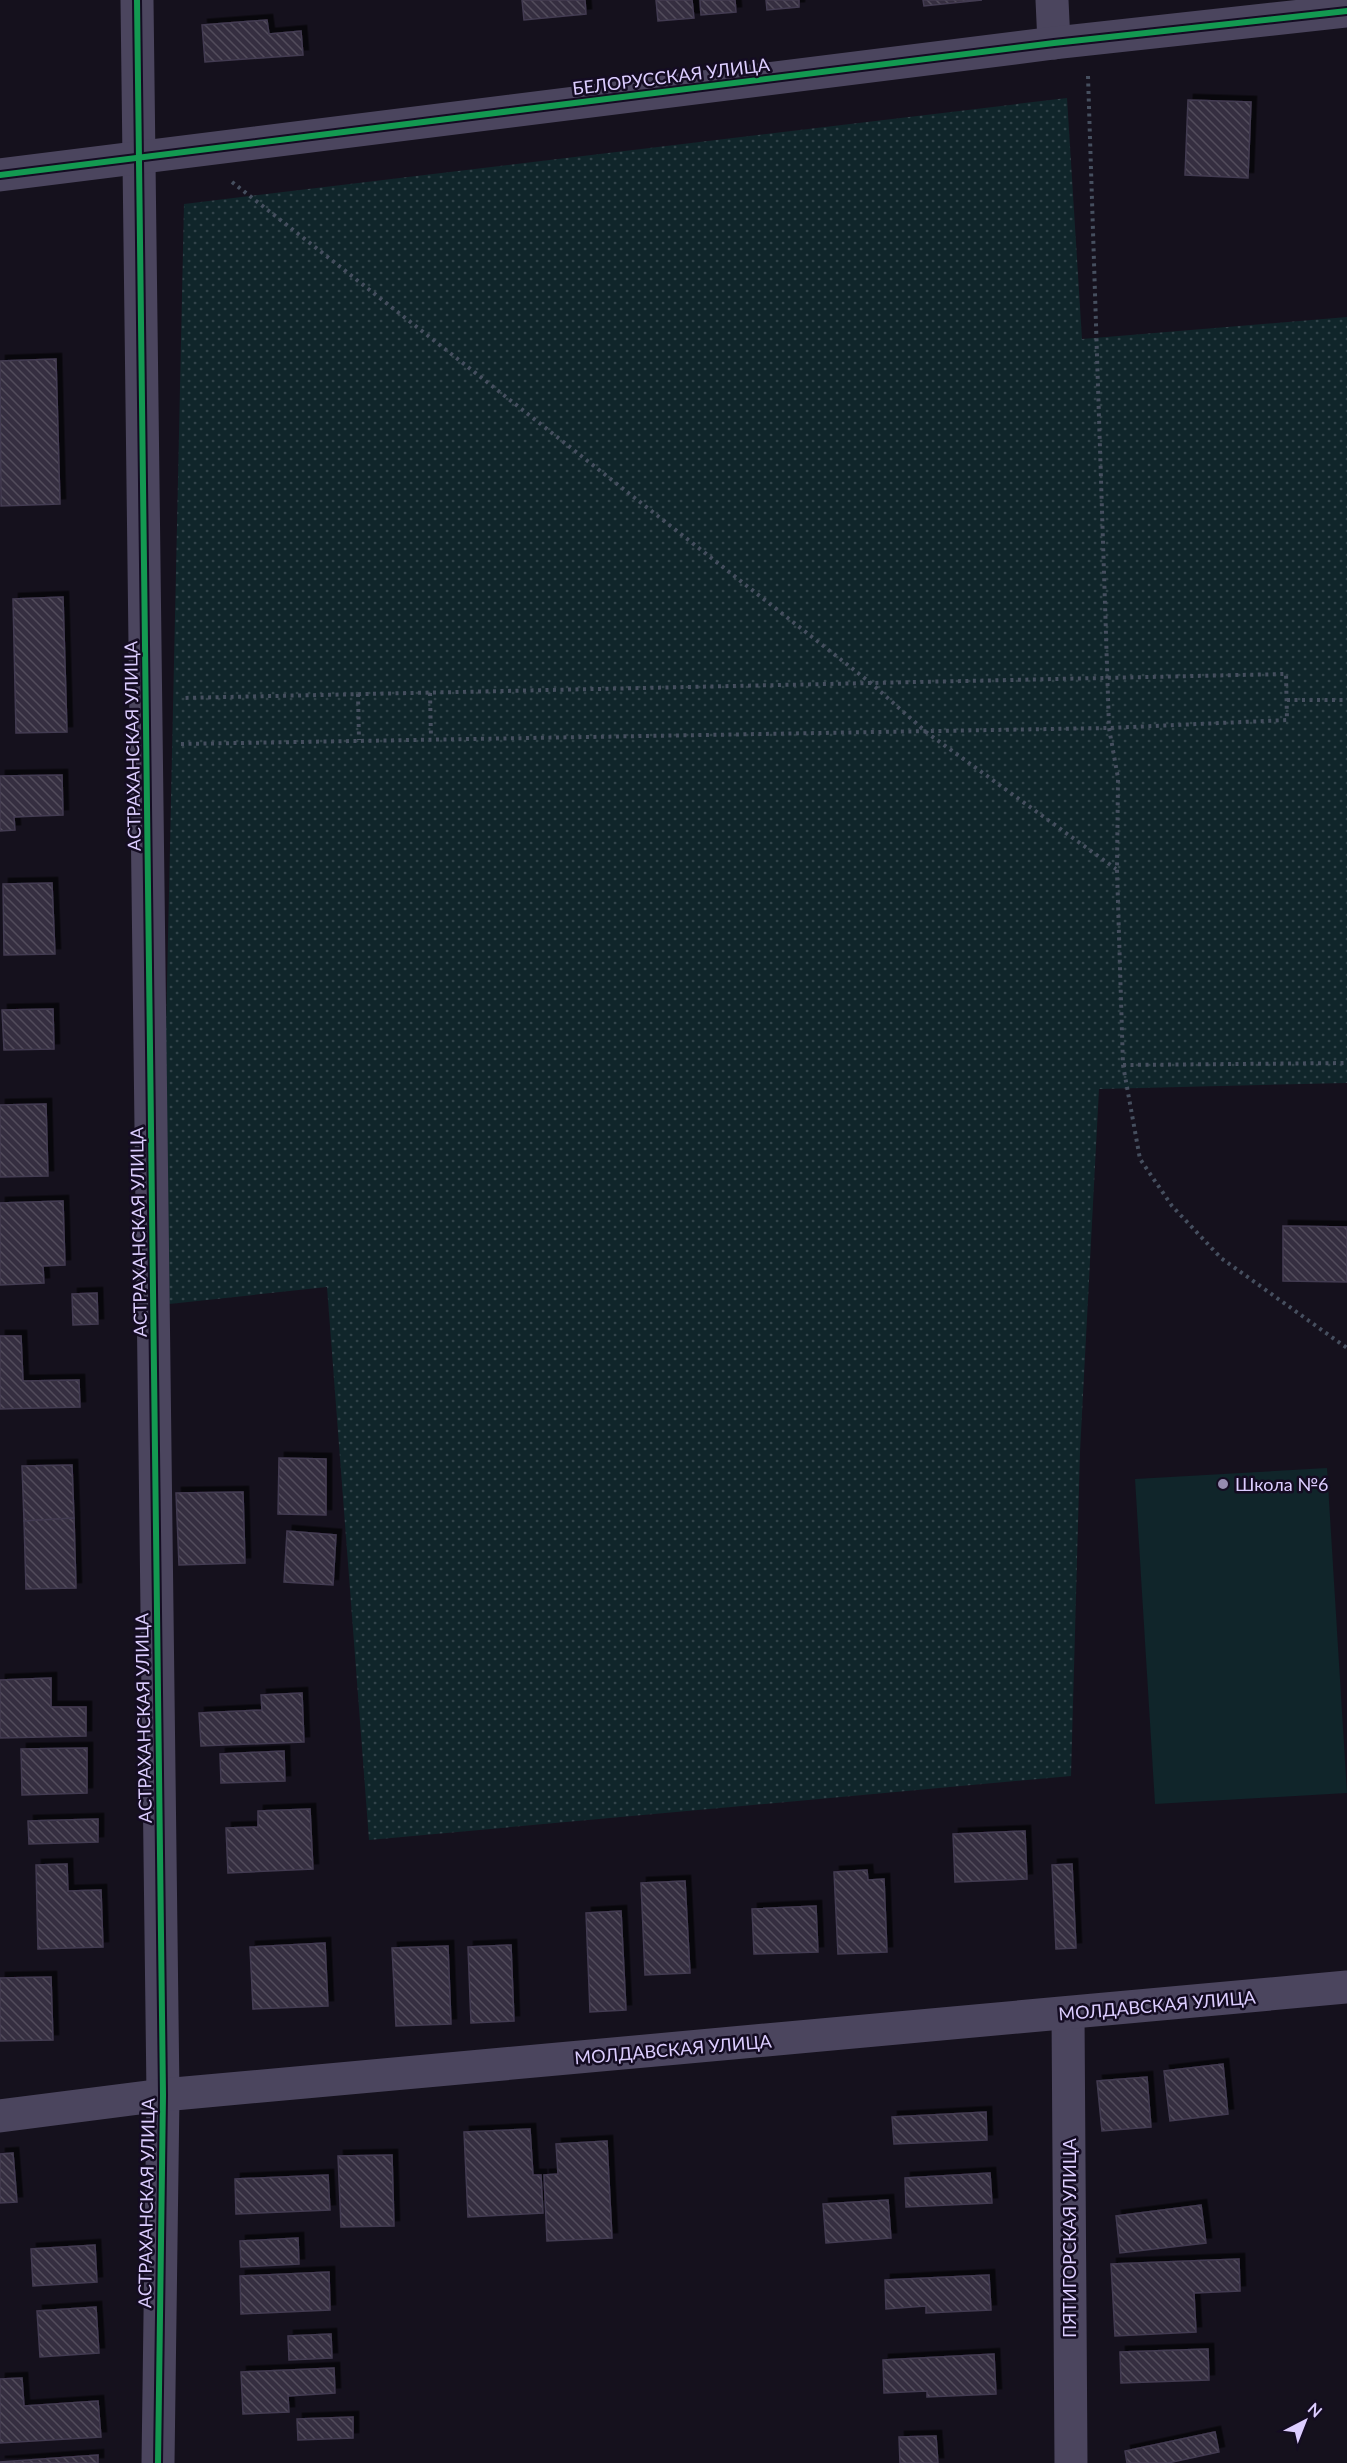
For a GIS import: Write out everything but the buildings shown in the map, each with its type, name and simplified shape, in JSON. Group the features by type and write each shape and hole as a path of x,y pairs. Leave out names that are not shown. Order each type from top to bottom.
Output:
{"street":[{"name":"АСТРАХАНСКАЯ УЛИЦА","path":"137,0 163,2095 158,2463"},
{"path":"1052,0 1054,44"},
{"name":"БЕЛОРУССКАЯ УЛИЦА","path":"0,175 1087,40 1347,12"},
{"name":"МОЛДАВСКАЯ УЛИЦА","path":"0,2116 163,2095 1347,1988"},
{"name":"ПЯТИГОРСКАЯ УЛИЦА","path":"1068,2013 1071,2463"}],"path":[{"path":"1087,40 1109,728 1118,778 1117,870 1123,1065 1140,1159 1172,1206 1221,1258 1347,1348"},
{"path":"213,149 221,173 872,684 926,732 1117,870"},
{"path":"146,699 1286,674 1287,700 1287,720 1109,728 147,744"},
{"path":"430,693 431,738"},
{"path":"358,694 359,740"},
{"path":"1287,700 1347,700"},
{"path":"1123,1065 1347,1062"}],"green space":[{"path":"1067,98 1082,339 1347,317 1347,1083 1099,1089 1080,1452 1071,1776 369,1840 327,1287 160,1305 184,204"},
{"path":"1327,1468 1347,1793 1155,1804 1135,1479"}],"cycle path":[{"path":"137,0 163,2095 158,2463"},
{"path":"0,175 1054,43 1347,11"}],"place":[{"name":"Школа №6","path":"1223,1484"}]}
